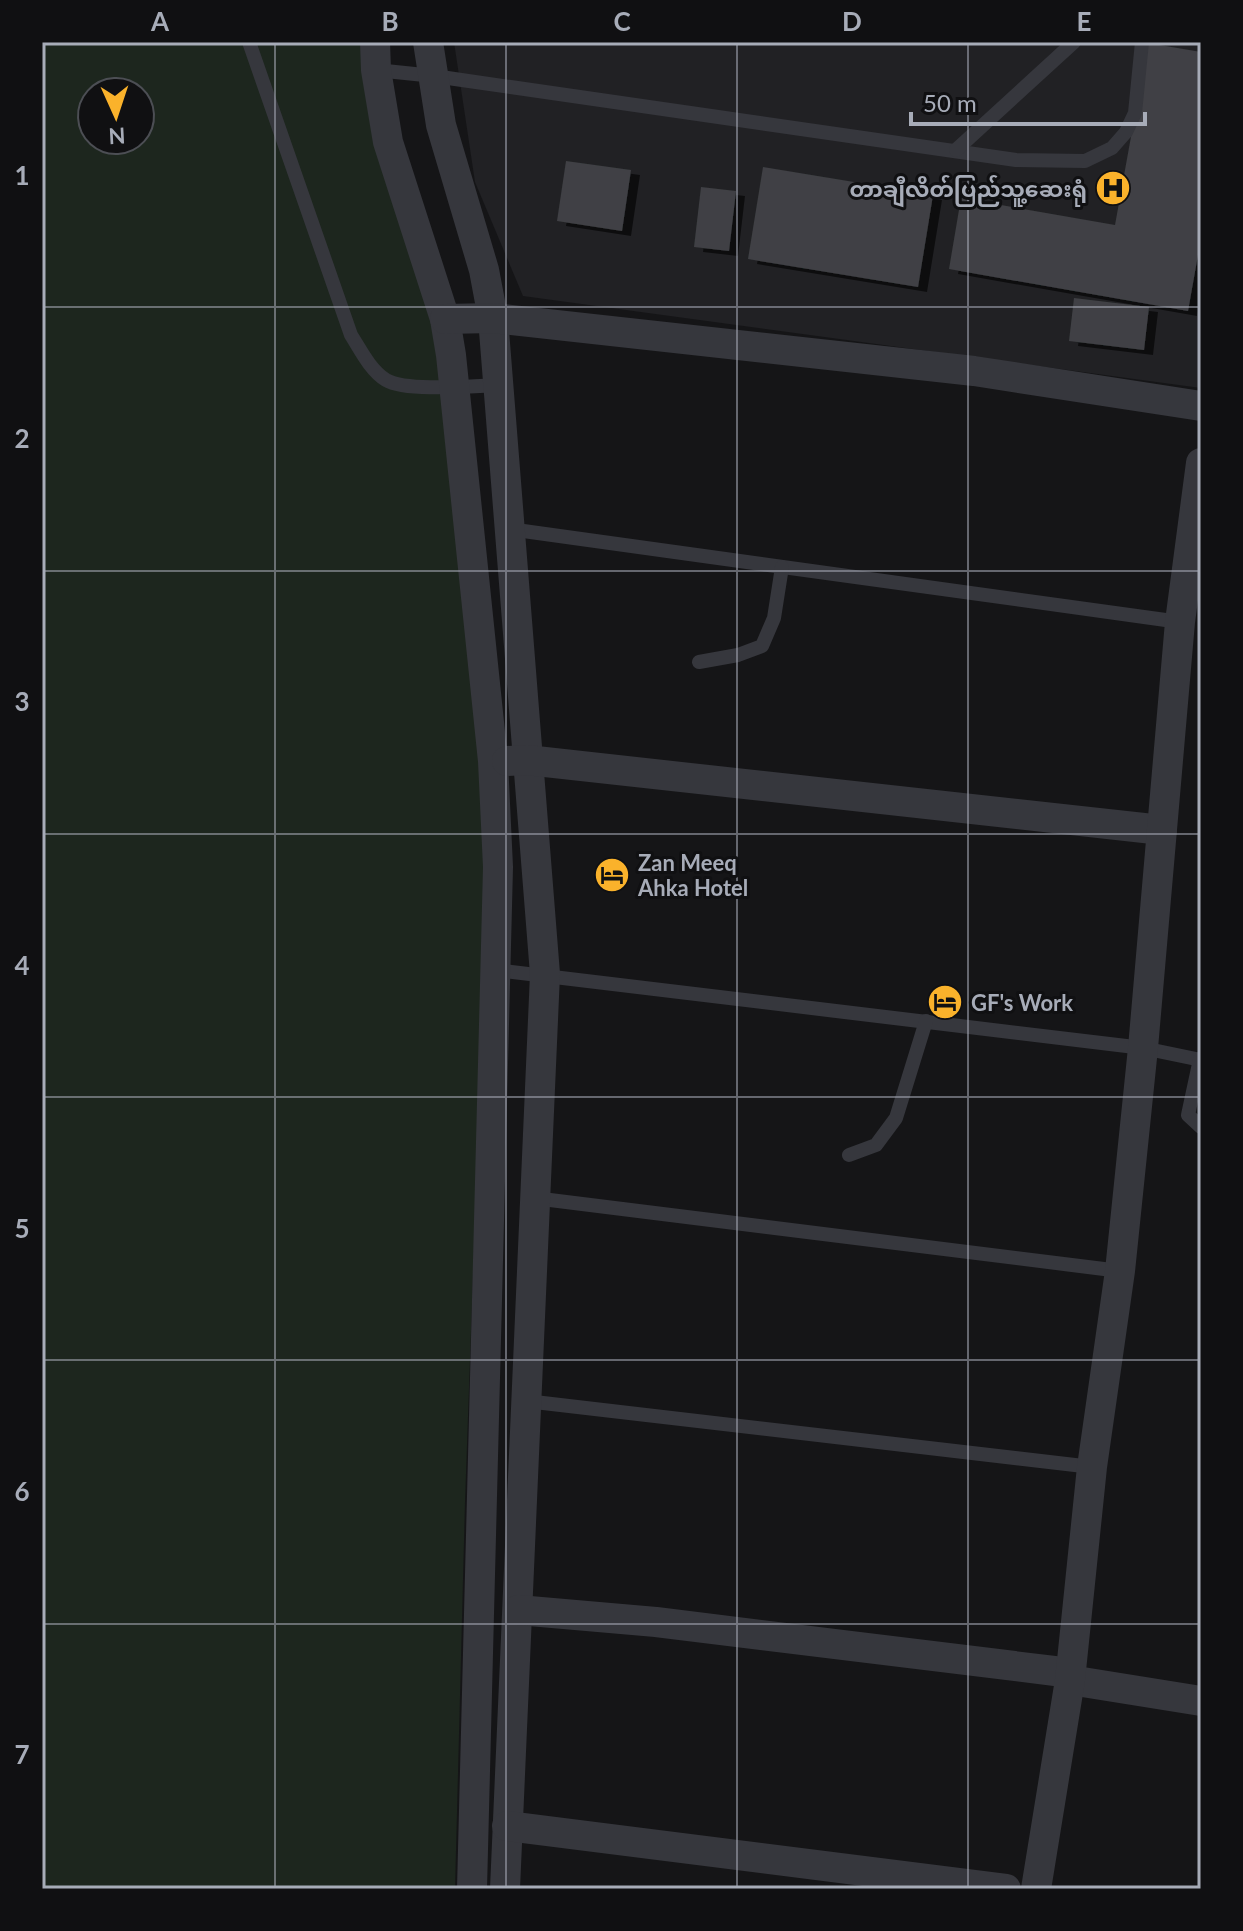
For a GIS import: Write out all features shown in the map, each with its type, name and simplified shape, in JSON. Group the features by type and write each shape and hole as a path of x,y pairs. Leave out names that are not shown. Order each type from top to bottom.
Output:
{"street":[{"path":"428,42 441,125 484,270 493,318 545,974 505,1889"},
{"path":"376,56 388,142 445,319 455,387 493,761 498,867 472,1889"},
{"path":"445,319 493,318 974,371 1201,406"},
{"path":"1036,1889 1070,1676 1092,1467 1120,1271 1180,622 1201,463"},
{"path":"493,761 527,760 1162,830"},
{"path":"518,1610 656,1622 1070,1676 1201,1701"},
{"path":"507,1826 1006,1889"}],"lane":[{"path":"249,42 351,335 369,363 386,380 412,385 498,385"},
{"path":"956,150 1074,42"},
{"path":"376,56 434,76 1016,160 1085,161 1112,148 1126,132 1135,113 1142,42"},
{"path":"509,529 1180,622"},
{"path":"699,662 738,655 762,646 774,618 782,567"},
{"path":"496,970 1143,1048 1200,1060 1188,1115 1201,1127"},
{"path":"849,1155 876,1145 896,1118 926,1021"},
{"path":"534,1198 1120,1271"},
{"path":"526,1401 1092,1467"}],"shaded area":[{"path":"42,42 379,42 458,418 487,874 455,1889 42,1889"},
{"path":"454,42 1201,42 1201,388 523,296 475,182"}],"building":[{"path":"1148,43 1201,52 1201,238 1188,311 949,269 961,198 1115,225"},
{"path":"566,161 631,170 622,231 557,221"},
{"path":"763,167 933,195 918,287 748,259"},
{"path":"701,187 736,191 729,251 694,247"},
{"path":"1074,298 1149,307 1144,350 1069,341"}],"place":[{"name":"တာချီလိတ်ပြည်သူ့ဆေးရုံ","path":"1113,188"},
{"name":"Zan Meeq Ahka Hotel","path":"612,875"},
{"name":"GF's Work","path":"945,1002"}]}
